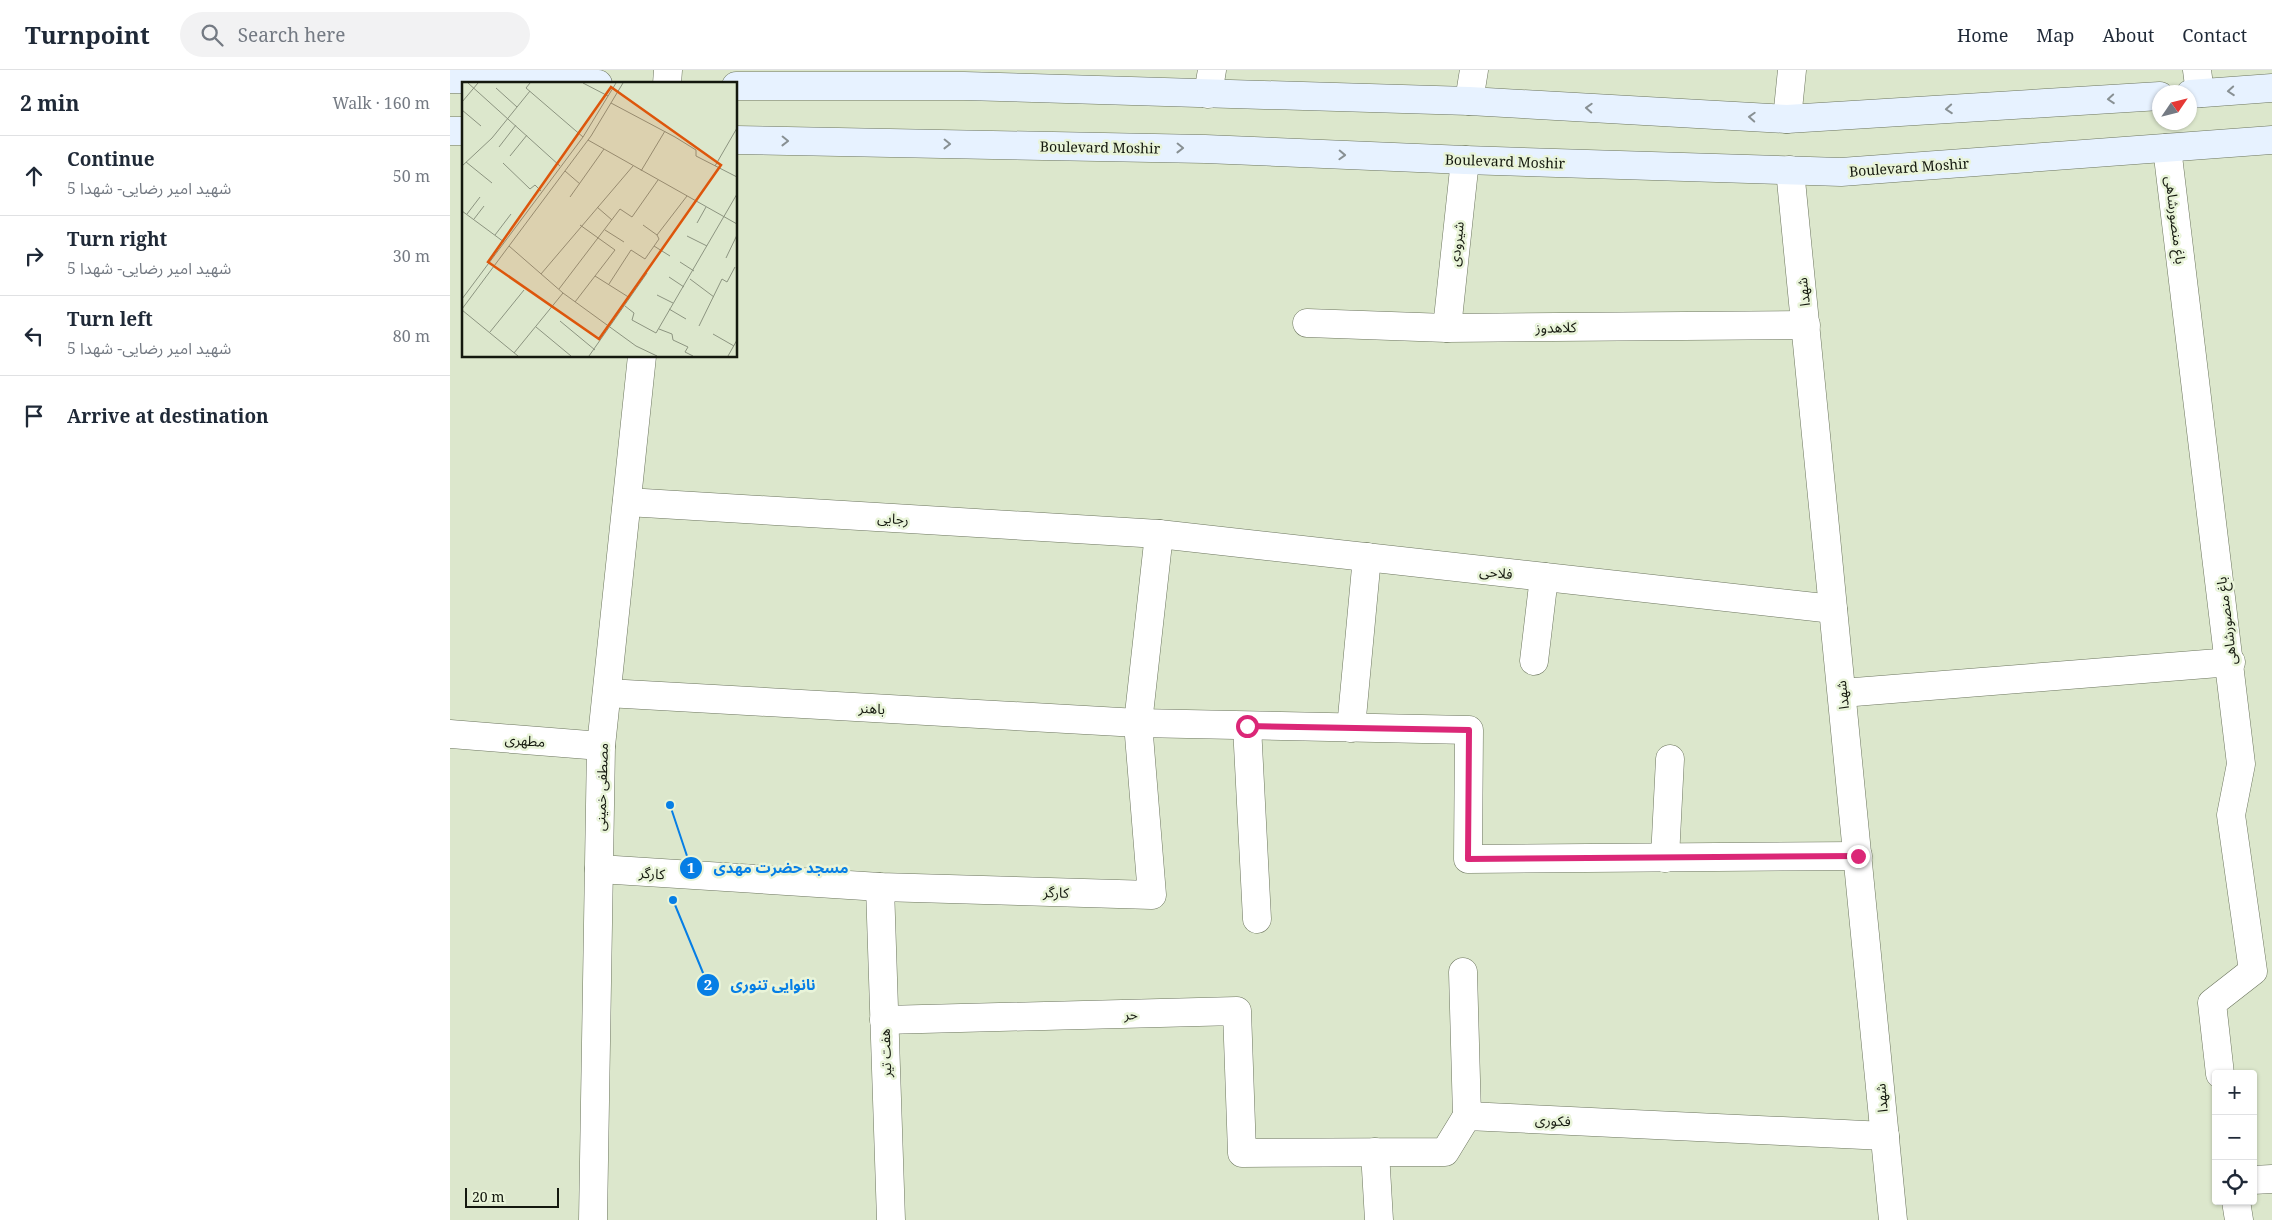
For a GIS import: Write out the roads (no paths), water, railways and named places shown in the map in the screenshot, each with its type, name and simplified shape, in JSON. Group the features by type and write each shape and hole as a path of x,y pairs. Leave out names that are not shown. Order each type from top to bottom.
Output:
{"main road":[{"path":"450,79 539,82"},
{"path":"738,86 964,86 1210,82 1469,102 1787,119 2152,96"},
{"path":"2197,86 2272,88"},
{"name":"Boulevard Moshir","path":"738,140 1205,149 1465,160 1841,172 2272,140"}],"street":[{"path":"1469,102 1474,70"},
{"path":"1787,119 1792,70"},
{"name":"باغ منصورشاهی","path":"2167,148 2231,662 2241,764 2231,815 2253,971 2212,1003 2220,1070"},
{"name":"شیرودی","path":"1447,328 1465,160"},
{"name":"شهدا","path":"1790,170 1893,1220"},
{"name":"کلاهدوز","path":"1306,323 1447,328 1806,324"},
{"name":"مصطفی خمینی","path":"593,1220 601,746 642,358"},
{"name":"رجایی","path":"626,502 1159,534"},
{"name":"فلاحی","path":"1159,534 1833,609"},
{"name":"کارگر","path":"598,869 880,887 1152,895 1138,723 1159,534"},
{"path":"1351,728 1367,557"},
{"path":"1534,661 1544,577"},
{"path":"1842,693 2231,662"},
{"name":"باهنر","path":"607,693 1138,723 1469,730 1468,859 1664,858"},
{"path":"1247,726 1257,919"},
{"name":"مطهری","path":"450,734 601,746"},
{"path":"1670,759 1664,858 1858,856"},
{"name":"هفت تیر","path":"880,887 891,1220"},
{"path":"1379,1220 1375,1152 1445,1152 1467,1116 1463,972"},
{"name":"حر","path":"884,1020 1237,1011 1242,1153 1375,1152"},
{"name":"فکوری","path":"1467,1116 1884,1136"},
{"path":"2257,1180 2272,1179"},
{"path":"2237,1205 2239,1220"}],"place":[{"name":"مسجد حضرت مهدی","path":"670,805"},
{"name":"نانوایی تنوری","path":"673,900"}]}
